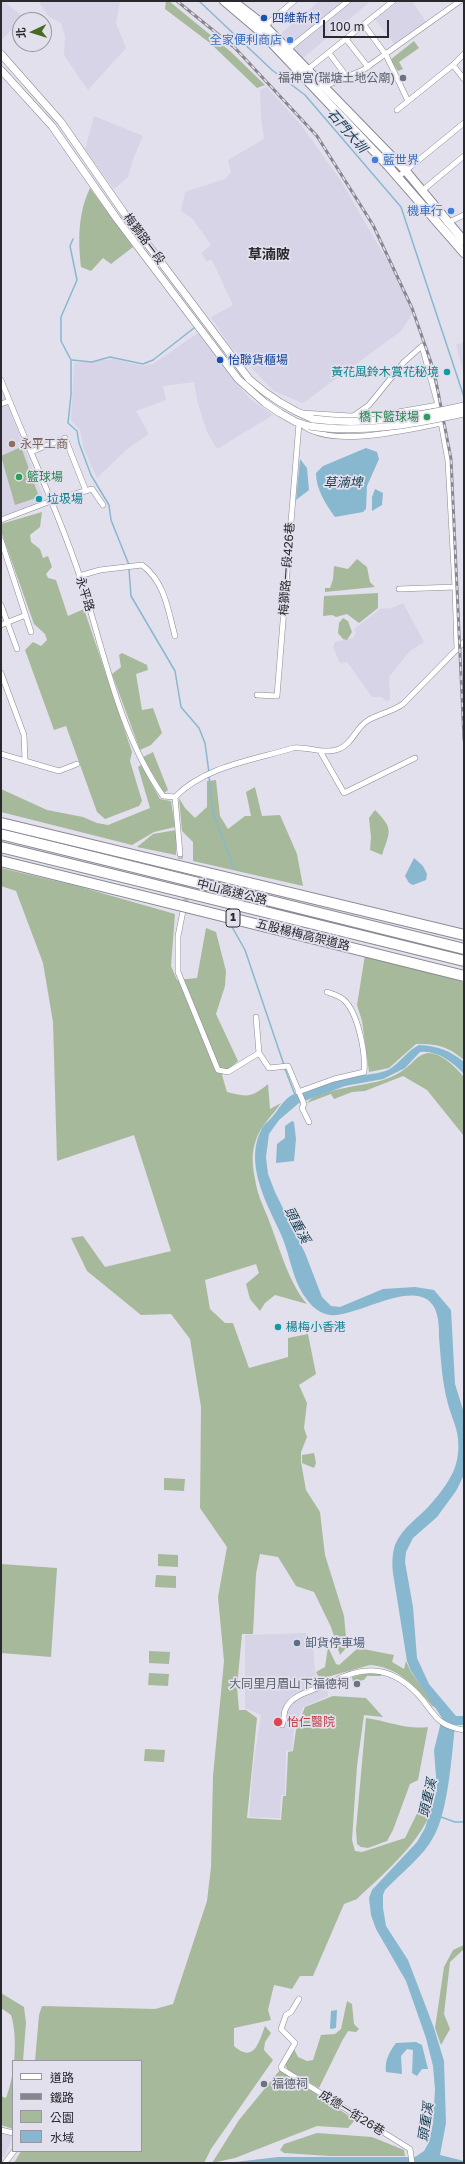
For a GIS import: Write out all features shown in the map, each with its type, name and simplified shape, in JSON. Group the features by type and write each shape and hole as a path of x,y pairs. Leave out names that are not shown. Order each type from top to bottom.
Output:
{"highway":[{"path":"1,823 464,935"},
{"name":"中山高速公路","path":"1,834 464,949"},
{"name":"中山高速公路","path":"1,847 464,960"},
{"name":"五股楊梅高架道路","path":"1,861 464,976"}],"main road":[{"path":"224,1 307,70 405,170 464,241"},
{"path":"233,1 265,26 321,96 398,177 464,253"}],"street":[{"path":"265,26 294,1"},
{"path":"285,52 348,1"},
{"path":"307,70 393,1"},
{"path":"321,96 323,86 368,67 461,1 464,5"},
{"path":"364,25 386,55 408,100"},
{"path":"346,39 368,67"},
{"path":"329,53 347,77"},
{"name":"梅獅路一段","path":"1,54 61,122 124,213 249,379 264,392 298,412 311,422 335,429 360,430 404,425 464,412"},
{"path":"396,110 453,65 464,54"},
{"path":"453,65 464,79"},
{"name":"梅獅路一段","path":"1,70 52,126 117,219 238,379 265,404 299,422 308,431 342,437 397,432 441,423"},
{"path":"398,177 464,123"},
{"path":"423,190 464,156"},
{"path":"442,226 464,215"},
{"path":"353,416 369,405 404,362 422,346 438,405 448,460 457,651"},
{"name":"永平路","path":"1,380 51,501 79,576 109,675 138,757 163,796 175,796"},
{"path":"1,404 9,401"},
{"name":"梅獅路一段","path":"298,412 353,416 398,412 438,405"},
{"name":"梅獅路一段","path":"299,422 375,420 464,406"},
{"name":"梅獅路一段426巷","path":"257,695 277,696 299,422"},
{"path":"31,452 65,438 86,491"},
{"path":"1,520 51,501 92,489 103,505"},
{"path":"1,540 31,632"},
{"path":"79,576 129,566 142,566 158,579 175,636"},
{"path":"399,589 455,587"},
{"path":"1,605 17,649"},
{"path":"1,624 26,615"},
{"path":"180,854 175,796 208,774 293,748 300,747 320,751 339,749 354,737 366,722 395,710 403,704 457,651 464,642"},
{"path":"1,673 24,735 25,761"},
{"path":"320,751 344,793 415,758"},
{"path":"1,754 59,771 77,764"},
{"path":"184,910 178,936 178,972 218,1070 228,1072 259,1053"},
{"path":"299,1093 334,1079 364,1072 365,1061 355,1016 344,1000 327,992"},
{"path":"256,1017 259,1053 269,1068 288,1066 304,1104 302,1108 309,1122"},
{"path":"282,1725 285,1719 285,1709 288,1705 306,1692 362,1670 370,1669 383,1671 395,1676 420,1697 439,1722 462,1729"},
{"name":"成德一街26巷","path":"299,1999 291,2012 286,2014 281,2029 295,2042 281,2067 282,2069 410,2149 412,2163"},
{"path":"1,2130 12,2133"},
{"path":"4,2163 13,2152"}],"shaded area":[{"path":"1,1 4,1 17,12 12,12 12,29 1,41"},
{"path":"38,1 120,1 116,23 126,48 88,90 64,55 65,36 61,23 52,18 52,12 46,12"},
{"path":"319,1 371,1 302,59 278,36"},
{"path":"399,1 412,1 426,22 394,44 375,19"},
{"path":"267,87 302,126 341,181 409,298 413,313 401,331 303,403 274,391 230,346 211,317 233,305 212,260 206,261 201,253 211,245 192,218 181,211 185,192 225,179 231,172 228,160 264,139 261,117 260,90"},
{"path":"94,116 143,136 133,159 128,177 114,189 85,150"},
{"path":"198,333 249,398 273,415 217,449 207,432 198,404 194,382 163,386 166,400 136,411 149,434 127,449 97,478 84,450 80,430 71,421 74,363 114,359 143,366 153,364"},
{"path":"464,342 464,376 456,345"},
{"name":"永平工商","path":"1,387 45,501 1,517"},
{"path":"403,603 424,642 410,651 389,677 390,700 386,701 382,697 372,697 347,662 340,663 333,647 335,642 353,638 356,632 354,629 380,609 392,608"},
{"name":"怡仁醫院","path":"306,1633 313,1649 315,1673 319,1680 327,1681 328,1696 303,1707 294,1729 292,1750 286,1751 285,1795 281,1795 280,1818 249,1817 253,1767 261,1715 245,1708 245,1635"},
{"path":"1,2133 12,2136 12,2138 4,2157 1,2157"}],"green space":[{"path":"166,1 169,1 230,51 265,85 257,88 210,43 165,9"},
{"path":"414,41 419,48 399,62 403,69 398,71 390,60"},
{"path":"90,188 133,247 111,264 103,258 91,271 81,267 79,247 81,217"},
{"name":"籃球場","path":"21,447 39,497 15,505 1,456"},
{"path":"42,512 40,527 30,535 31,542 40,549 43,558 48,556 52,567 46,574 48,578 56,580 68,616 84,609 132,752 130,761 142,801 139,806 105,819 97,812 66,726 54,730 25,650 33,642 41,646 47,640 45,634 34,624 1,531 1,524"},
{"path":"357,559 367,567 370,582 375,587 325,592 325,588 330,588 333,579 334,566 348,569"},
{"path":"378,593 378,608 359,623 347,614 336,617 332,615 323,616 324,596"},
{"path":"343,618 348,621 352,632 347,640 343,639 338,633 339,623"},
{"path":"122,653 147,665 148,670 136,674 142,710 153,708 162,733 151,745 140,750 112,674 121,667 119,655"},
{"path":"153,752 168,790 164,793 143,757"},
{"path":"141,765 160,799 171,801 175,827 154,832 132,845 1,812 1,789 47,810 83,817 97,823 108,825 150,808 138,767"},
{"path":"216,780 220,816 228,829 245,816 251,816 246,792 255,787 262,816 280,815 297,854 303,886 193,861 193,842 182,831 179,798 185,808 195,818 207,807 207,781"},
{"path":"375,810 388,826 389,831 382,855 370,850 371,837 369,818"},
{"path":"176,830 176,855 137,847 153,834"},
{"path":"1,868 77,886 175,914 171,966 177,980 197,978 206,928 216,932 226,971 225,986 216,1014 238,1061 222,1075 227,1092 240,1095 249,1095 257,1092 268,1084 270,1109 281,1103 263,1126 257,1137 253,1154 254,1172 258,1194 290,1277 307,1304 275,1295 265,1303 260,1311 250,1299 246,1284 259,1273 256,1264 205,1280 210,1309 225,1323 233,1323 249,1368 288,1357 288,1338 308,1334 316,1374 299,1385 307,1403 304,1428 307,1437 301,1452 301,1462 306,1490 320,1512 325,1555 344,1616 347,1647 340,1655 331,1627 314,1592 296,1586 278,1557 260,1554 256,1574 253,1634 242,1634 237,1687 239,1710 246,1710 257,1718 247,1818 281,1820 283,1796 286,1796 288,1752 293,1751 296,1730 305,1707 333,1696 366,1698 383,1717 364,1715 357,1766 352,1840 355,1851 362,1852 405,1838 433,1781 434,1797 430,1814 421,1830 410,1846 382,1876 357,1899 344,1904 313,1976 300,1976 292,1989 274,1985 268,2010 271,2020 234,2028 234,2046 246,2053 255,2049 265,2026 271,2033 265,2042 264,2050 273,2060 211,2149 204,2163 14,2163 20,2152 142,2152 142,2060 35,2060 39,2015 42,2006 155,2009 173,2004 207,1901 211,1867 213,1776 224,1661 218,1597 227,1547 200,1508 201,1407 190,1339 171,1314 141,1315 87,1271 71,1238 83,1236 105,1267 171,1251 134,1135 57,1161 53,1022 43,963 16,891 1,886"},
{"path":"365,955 464,982 464,1060 447,1049 436,1045 416,1044 389,1068 369,1072 362,1021 357,1005"},
{"path":"428,1053 438,1055 443,1058 464,1077 464,1136 427,1090 403,1076 365,1091 352,1092 334,1099 331,1094 307,1103 312,1098 331,1091 389,1078 404,1070 418,1057"},
{"path":"314,1453 316,1463 314,1468 302,1463 302,1455"},
{"path":"164,1478 185,1479 184,1491 164,1490"},
{"path":"158,1554 178,1555 178,1567 158,1566"},
{"path":"1,1564 57,1568 51,1657 1,1653"},
{"path":"156,1575 176,1576 176,1588 155,1587"},
{"path":"328,1647 336,1664 339,1665 358,1648 394,1655 392,1662 404,1669 406,1661 411,1672 437,1708 432,1706 419,1691 405,1679 389,1669 370,1665 320,1679 316,1672 325,1667"},
{"path":"149,1651 170,1652 169,1664 149,1663"},
{"path":"149,1673 169,1674 168,1686 148,1685"},
{"path":"367,1673 382,1674 381,1676 367,1676 364,1680 353,1682 352,1677"},
{"path":"366,1718 405,1726 420,1728 428,1727 418,1780 410,1784 393,1830 387,1841 368,1848 361,1847 357,1844 356,1830"},
{"path":"145,1749 165,1750 164,1762 144,1761"},
{"path":"464,1945 464,1949 450,1962 444,2014 450,2029 441,2045 435,2028 444,1967 453,1950"},
{"path":"1,1993 24,2007 26,2023 23,2060 14,2060 15,2045 11,2015 1,2008"},
{"path":"347,2001 352,2004 354,2024 359,2029 356,2032 348,2031 319,2088 288,2070 285,2065 294,2049 298,2057 307,2061 313,2060 321,2035 335,2034 341,2029"},
{"path":"280,2070 355,2120 348,2128 317,2126 235,2158 212,2163 239,2120"},
{"path":"12,2078 12,2129 1,2125 1,2096 6,2098"},
{"path":"317,2133 372,2137 404,2150 405,2156 329,2156 284,2153 280,2150 284,2144"}],"water":[{"name":"草湳埤","path":"366,448 377,452 379,459 367,486 366,509 363,512 335,517 320,491 316,479 316,473 323,466"},
{"path":"300,459 307,468 309,490 296,500"},
{"path":"375,489 383,493 382,505 372,511 372,497"},
{"path":"414,858 423,866 427,874 426,880 413,885 409,883 405,876"},
{"path":"419,1045 432,1046 453,1054 464,1062 464,1074 450,1061 439,1055 420,1052 405,1068 383,1079 345,1086 299,1103 279,1120 269,1134 266,1157 268,1174 275,1192 305,1253 322,1297 331,1306 340,1307 383,1289 415,1287 434,1290 451,1310 455,1384 464,1413 464,1475 456,1491 437,1517 413,1538 406,1552 405,1562 413,1607 417,1658 429,1684 456,1716 464,1716 464,1725 455,1725 449,1782 439,1826 424,1851 385,1890 383,1895 383,1908 386,1926 408,1960 434,2028 444,2061 446,2123 440,2155 464,2161 464,2163 227,2163 278,2157 415,2157 424,2151 429,2142 433,2123 435,2089 433,2066 426,2038 406,1981 376,1929 371,1915 369,1898 372,1890 417,1842 425,1828 437,1790 434,1750 442,1718 411,1671 407,1661 392,1563 394,1548 398,1539 443,1489 452,1475 457,1458 457,1435 444,1387 438,1319 435,1309 427,1299 415,1296 386,1300 355,1311 341,1314 326,1314 313,1306 300,1289 283,1238 263,1194 258,1180 255,1154 257,1141 262,1128 284,1102 292,1095 307,1092 326,1083 340,1079 388,1070"},
{"path":"292,1121 294,1122 296,1139 294,1161 276,1163 277,1144 285,1138 285,1126"},
{"path":"337,2010 336,2028 331,2029 331,2011"},
{"path":"416,2042 422,2045 428,2069 422,2069 417,2076 412,2073 413,2050 407,2049 401,2056 402,2074 386,2072 387,2060 396,2043"}],"waterway":[{"name":"石門大圳","path":"199,1 272,70 305,95 401,207 464,397"},
{"path":"73,239 70,246 77,280 61,317 61,341 71,360 71,395 68,423 77,431 79,443 91,475 109,505 111,520 129,565"},
{"path":"72,360 92,362 110,357 143,364 153,360 194,328"},
{"path":"129,569 131,596 175,671 181,707 199,728 205,743 209,773"},
{"path":"209,777 213,813 234,868"},
{"path":"231,925 245,950 284,1065"},
{"path":"285,1069 295,1095"},
{"path":"441,1817 455,1822 464,1822"}],"tunnel":[{"path":"180,854 186,899 184,907"}],"railway":[{"path":"177,1 235,48 317,136 373,225 412,308 434,371 451,459 464,740"}],"place":[{"name":"四維新村","path":"264,18"},
{"name":"全家便利商店","path":"290,40"},
{"name":"福神宮(瑞塘土地公廟)","path":"403,78"},
{"name":"藍世界","path":"375,160"},
{"name":"機車行","path":"451,211"},
{"name":"怡聯貨櫃場","path":"220,360"},
{"name":"黃花風鈴木賞花秘境","path":"447,372"},
{"name":"橋下籃球場","path":"427,417"},
{"name":"永平工商","path":"12,444"},
{"name":"籃球場","path":"19,477"},
{"name":"垃圾場","path":"39,499"},
{"name":"楊梅小香港","path":"278,1327"},
{"name":"卸貨停車場","path":"297,1643"},
{"name":"大同里月眉山下福德祠","path":"357,1684"},
{"name":"怡仁醫院","path":"278,1722"},
{"name":"福德祠","path":"264,2084"}],"district":[{"name":"草湳陂","path":"269,255"}],"water label":[{"name":"頭重溪","path":"297,1225"},
{"name":"頭重溪","path":"428,1798"},
{"name":"頭重溪","path":"426,2122"}]}
